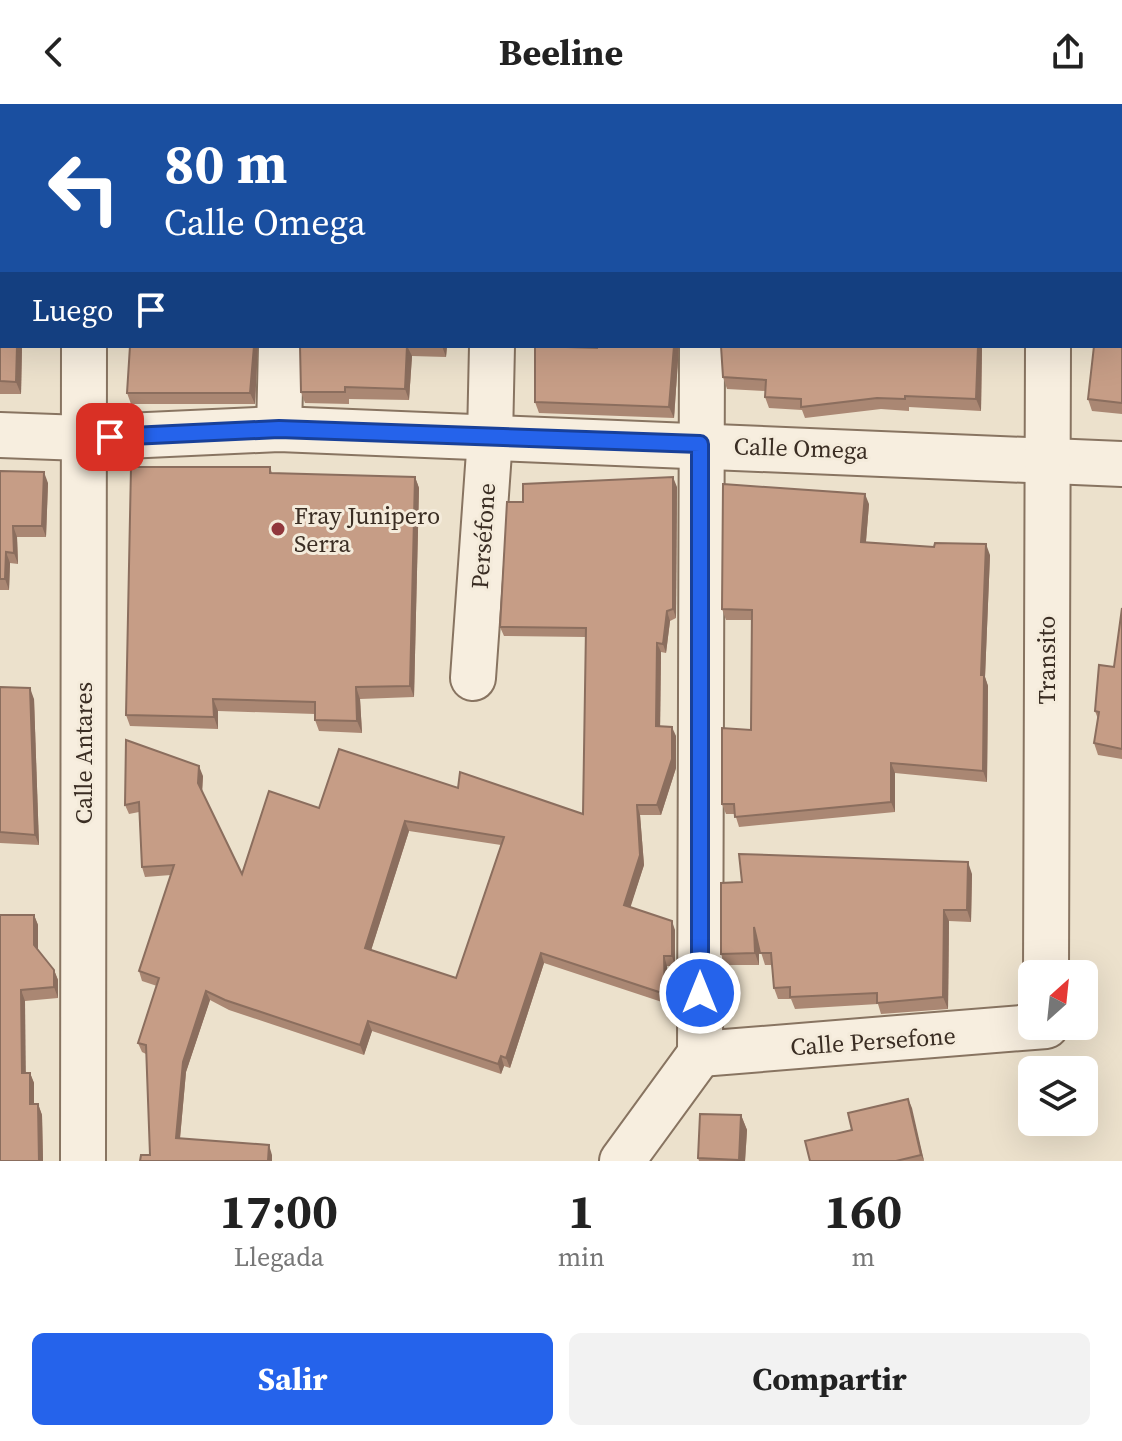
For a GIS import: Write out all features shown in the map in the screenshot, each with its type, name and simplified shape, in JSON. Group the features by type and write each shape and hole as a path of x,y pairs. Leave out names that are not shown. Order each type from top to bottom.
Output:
{"street":[{"name":"Calle Antares","path":"83,1161 84,348"},
{"path":"279,429 281,348"},
{"name":"Perséfone","path":"473,678 490,438 492,348"},
{"path":"622,1161 700,1054 702,348"},
{"name":"Transito","path":"1046,960 1048,348"},
{"name":"Calle Omega","path":"0,435 82,438 279,429 1046,458 1122,464"},
{"name":"Calle Persefone","path":"700,1054 1018,1028"}],"building":[{"path":"0,348 17,348 16,382 0,381"},
{"path":"130,348 254,348 250,393 127,393"},
{"path":"300,348 407,348 405,389 345,387 345,392 301,392"},
{"path":"535,348 674,348 669,407 535,402"},
{"path":"721,348 978,348 976,399 905,396 905,399 877,398 801,407 801,399 765,397 766,380 723,377"},
{"path":"1094,348 1122,348 1122,403 1088,399"},
{"path":"131,467 270,467 270,473 415,477 410,686 356,687 357,721 315,720 315,702 213,699 214,717 126,715"},
{"path":"0,471 44,472 42,526 13,526 14,553 6,552 5,579 0,579"},
{"path":"673,477 673,609 667,611 663,644 657,643 656,726 672,727 672,759 657,805 637,805 640,855 624,905 672,921 672,956 664,956 665,994 541,953 506,1058 501,1056 498,1064 368,1021 360,1045 206,991 183,1062 176,1138 269,1145 268,1161 140,1161 141,1155 150,1155 146,1045 138,1043 159,978 139,971 174,865 142,867 139,802 125,805 126,740 199,766 198,783 242,874 269,791 319,808 339,749 458,788 460,772 583,814 586,628 500,627 507,502 523,502 523,484","holes":["405,821 504,837 456,978 365,948"]},
{"path":"723,484 865,494 861,542 934,547 935,543 986,544 981,675 984,675 983,771 891,763 891,802 735,817 734,804 722,804 722,728 751,730 752,610 722,609"},
{"path":"1122,608 1122,749 1094,743 1099,712 1095,711 1099,665 1114,667"},
{"path":"0,687 30,688 35,835 0,832"},
{"path":"739,854 968,862 967,910 944,910 943,997 877,1003 877,993 790,997 790,987 774,988 771,953 760,953 754,927 755,953 721,954 721,883 742,882"},
{"path":"0,915 34,915 34,945 54,970 54,987 21,990 22,1073 30,1073 30,1104 38,1104 39,1161 0,1161"},
{"path":"908,1099 921,1155 896,1161 810,1161 805,1141 852,1130 848,1113"},
{"path":"700,1114 741,1115 739,1160 698,1158"}],"place":[{"name":"Fray Junipero Serra","path":"278,529"}],"route":[{"path":"110,437 279,429 700,444 700,993"}]}
